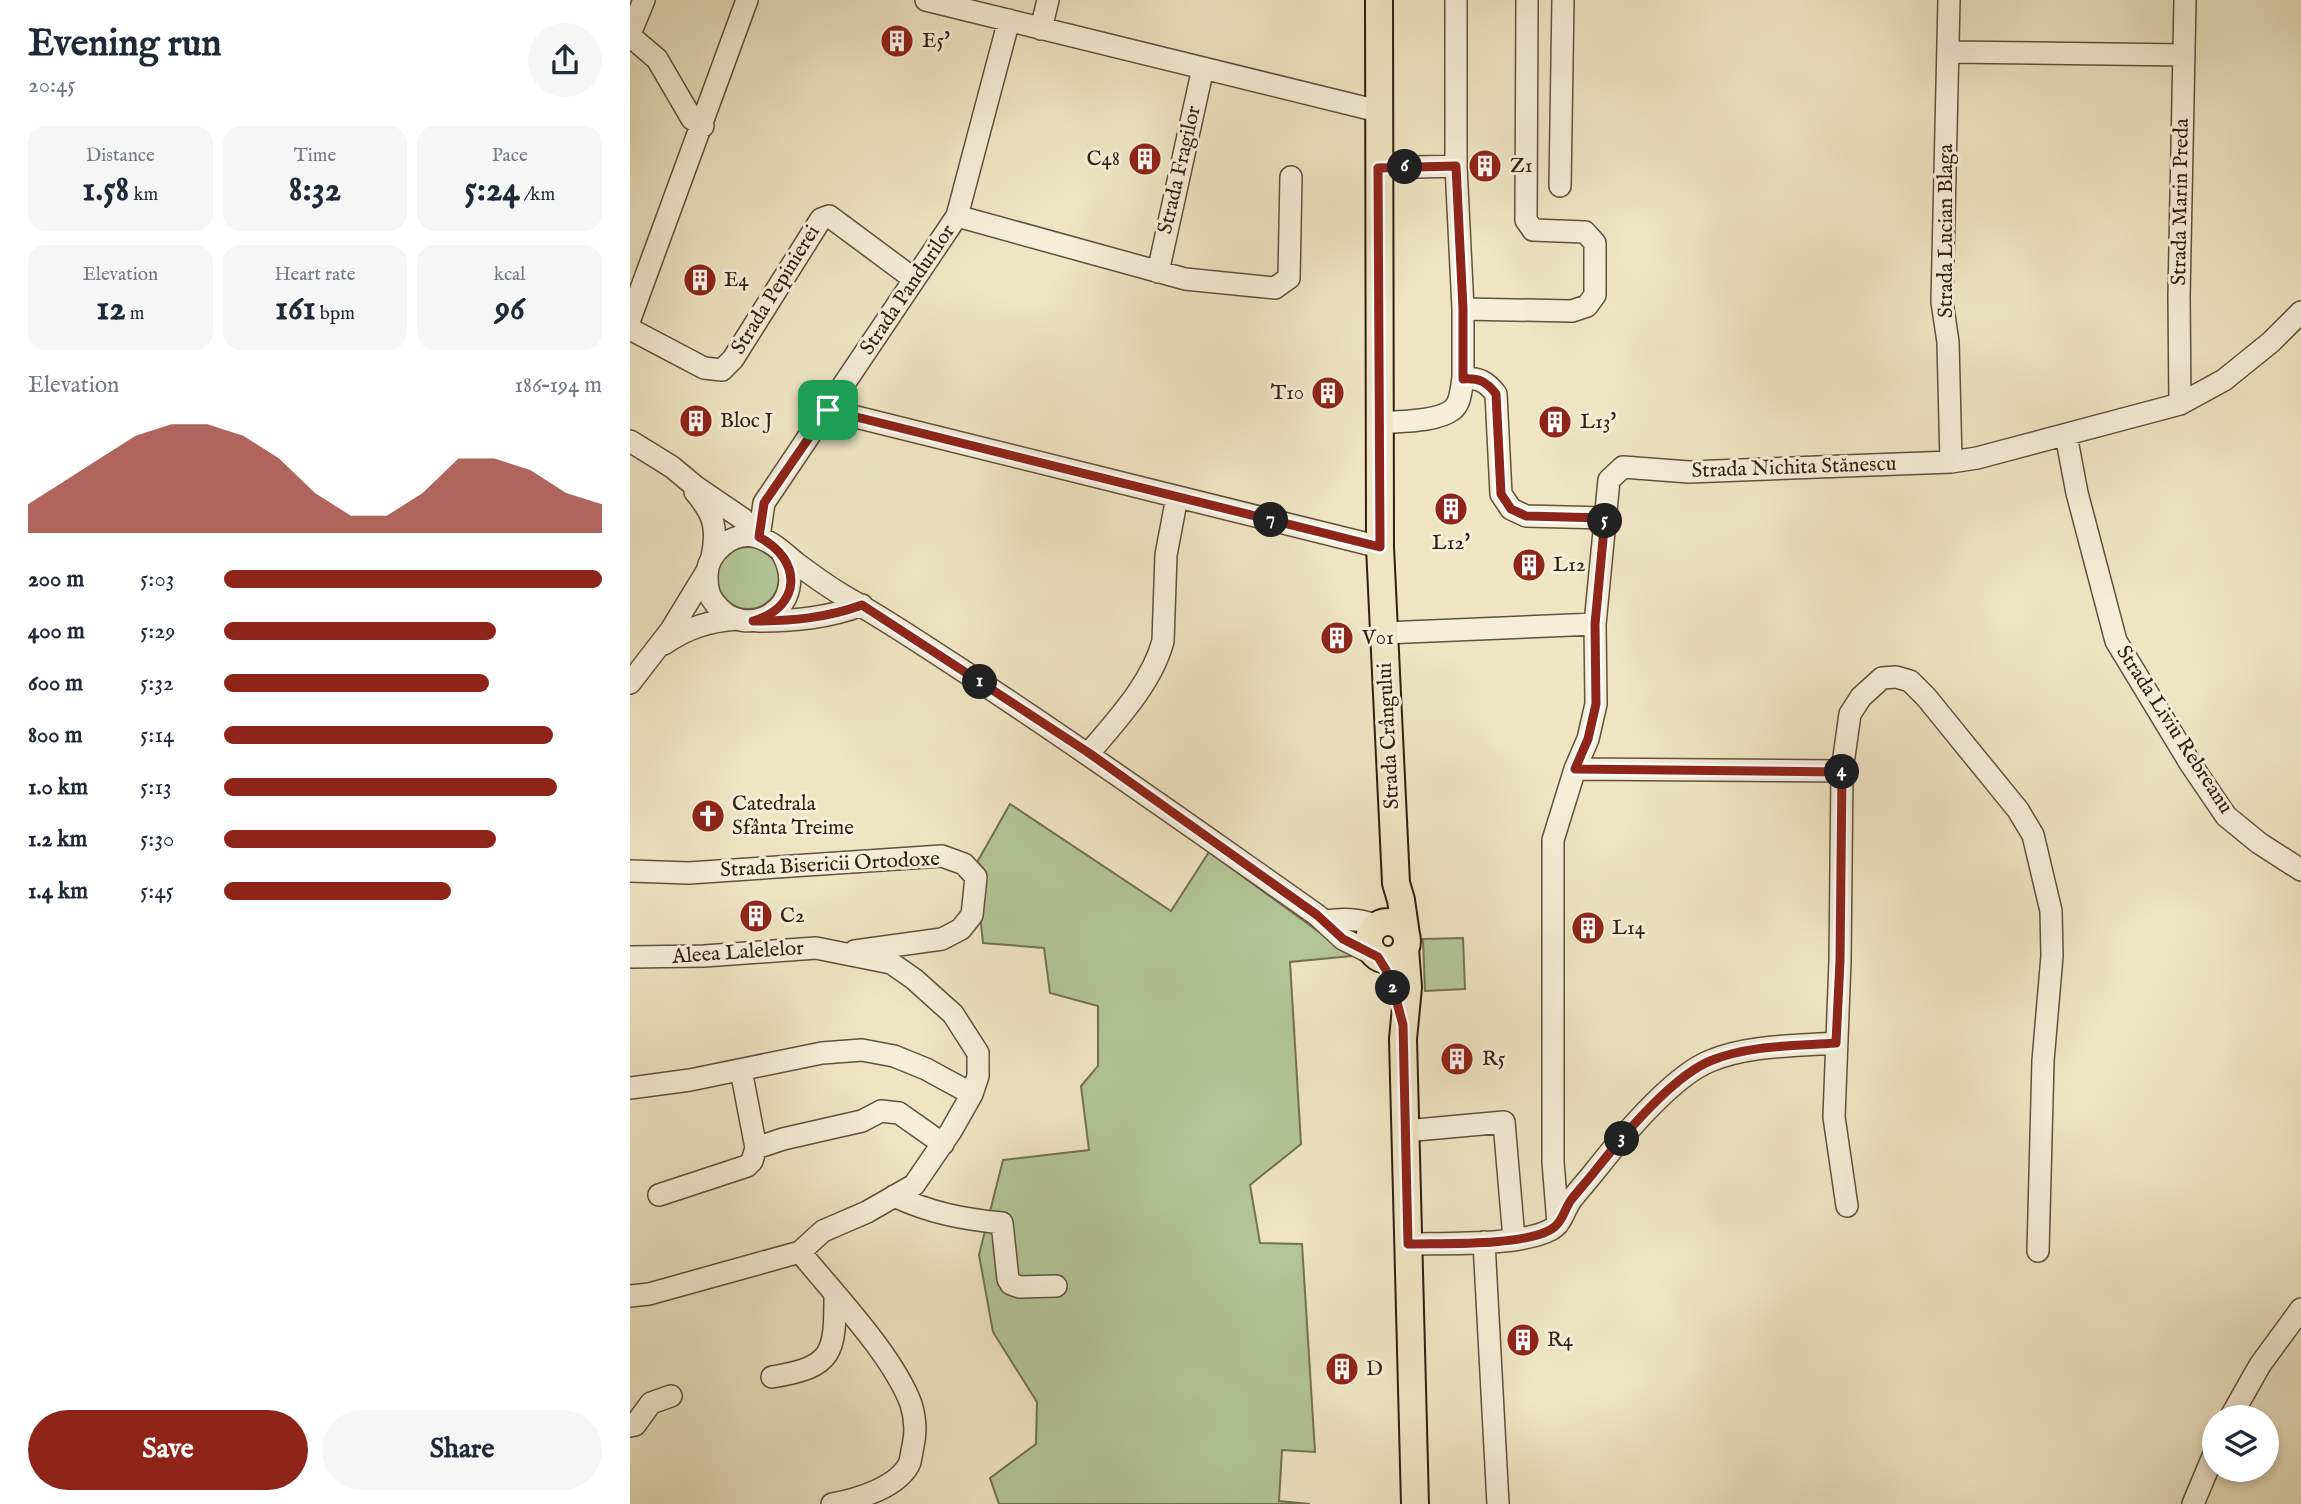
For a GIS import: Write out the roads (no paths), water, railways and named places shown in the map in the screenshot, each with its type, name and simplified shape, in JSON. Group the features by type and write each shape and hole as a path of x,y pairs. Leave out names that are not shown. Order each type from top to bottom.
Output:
{"main road":[{"name":"Strada Crângului","path":"1379,0 1380,547 1396,883 1406,942 1408,987 1403,1025"},
{"name":"Strada Crângului","path":"1379,924 1396,883"},
{"path":"1376,956 1393,959 1406,942 1399,925 1394,922 1379,924 1370,934 1369,944 1376,956 1390,979 1403,1025 1415,1504"}],"street":[{"path":"644,0 630,35 657,59 692,119 703,126"},
{"path":"630,319 747,0"},
{"path":"926,0 1378,111"},
{"path":"1041,29 1048,0"},
{"path":"1379,423 1436,418 1453,410 1459,400 1463,379 1463,309 1456,166 1456,0"},
{"path":"1463,309 1572,311 1587,306 1595,295 1595,243 1592,237 1585,232 1533,230 1526,220 1527,0"},
{"path":"1560,186 1563,0"},
{"name":"Strada Lucian Blaga","path":"1949,0 1950,52 1942,302 1948,342 1951,462"},
{"name":"Strada Marin Preda","path":"2180,404 2179,296 2185,0"},
{"name":"Strada Pandurilor","path":"757,537 764,503 957,216 1009,20"},
{"path":"1950,52 2184,55"},
{"name":"Strada Fragilor","path":"1158,272 1203,68"},
{"path":"1378,168 1456,166"},
{"path":"957,216 1185,279 1275,288 1289,278 1291,177"},
{"name":"Strada Pepinierei","path":"630,328 704,368 722,370 733,359 821,219 829,216 914,279"},
{"name":"Strada Nichita Stănescu","path":"1575,769 1588,739 1596,704 1595,624 1609,480 1623,467 1689,472 1951,462 1977,458 2180,404 2224,380 2271,342 2301,312"},
{"path":"1463,379 1479,378 1496,394 1501,494 1511,509 1526,516 1605,518"},
{"path":"828,410 1380,547"},
{"name":"Strada Liviu Rebreanu","path":"2066,435 2077,493 2116,641 2190,763 2226,816 2259,843 2301,870"},
{"path":"635,447 672,467 743,519 757,537 781,551 813,576 1089,753 1325,921 1343,939 1376,956"},
{"path":"672,467 701,499 715,525 716,538 707,586 712,601 723,612 745,620 797,621 835,615 862,605"},
{"path":"1089,753 1140,688 1160,651 1163,641 1166,555 1177,497"},
{"path":"630,683 657,650 721,546 732,539 757,537"},
{"path":"657,650 694,627 712,622 768,617 780,607 788,594 791,579 788,564 781,551"},
{"path":"1384,633 1595,624"},
{"path":"1847,1206 1834,1117 1840,961 1842,772 1850,714 1861,697 1882,678 1896,677 1910,681 1926,697 2018,810 2033,835 2051,911 2052,956 2043,1061 2038,1251"},
{"path":"1558,1224 1553,1163 1553,840 1575,769 1842,772"},
{"name":"Strada Bisericii Ortodoxe","path":"630,871 689,873 942,856 964,864 976,877 972,915 961,929 942,939 846,953"},
{"path":"1325,921 1342,918 1379,924"},
{"name":"Aleea Lalelelor","path":"630,957 704,956 816,948 846,953"},
{"path":"630,1296 649,1294 800,1252 823,1231 867,1212 914,1185 943,1144 972,1094 978,1076 978,1053 953,1014 914,979 891,963 846,953"},
{"path":"1408,1244 1484,1242 1538,1235 1558,1224 1570,1202 1611,1151 1656,1102 1690,1072 1710,1061 1748,1051 1836,1043"},
{"path":"630,1087 690,1080 822,1053 862,1050 894,1056 926,1069 972,1094"},
{"path":"659,1195 747,1166 752,1161 755,1148 741,1070"},
{"path":"755,1148 862,1121 881,1111 899,1113 943,1144"},
{"path":"1405,1130 1504,1122 1514,1239"},
{"path":"894,1196 924,1210 967,1220 1002,1223 1009,1279 1012,1284 1020,1287 1056,1286"},
{"path":"1484,1242 1498,1504"},
{"path":"800,1252 897,1376 912,1405 915,1434 909,1464 887,1486 853,1500 832,1504"},
{"path":"772,1377 807,1370 823,1361 834,1340 835,1295"},
{"path":"2237,1405 2260,1365 2301,1309"},
{"path":"630,1426 635,1425 651,1403 671,1396"},
{"path":"2193,1504 2202,1482"}],"place":[{"name":"E5'","path":"897,41"},
{"name":"C48","path":"1145,159"},
{"name":"Z1","path":"1485,166"},
{"name":"E4","path":"700,280"},
{"name":"T10","path":"1328,393"},
{"name":"Bloc J","path":"696,421"},
{"name":"L13'","path":"1555,422"},
{"name":"L12'","path":"1451,509"},
{"name":"L12","path":"1529,565"},
{"name":"V01","path":"1337,638"},
{"name":"Catedrala Sfânta Treime","path":"708,816"},
{"name":"C2","path":"756,916"},
{"name":"L14","path":"1588,928"},
{"name":"R5","path":"1457,1059"},
{"name":"R4","path":"1523,1340"},
{"name":"D","path":"1342,1369"}]}
